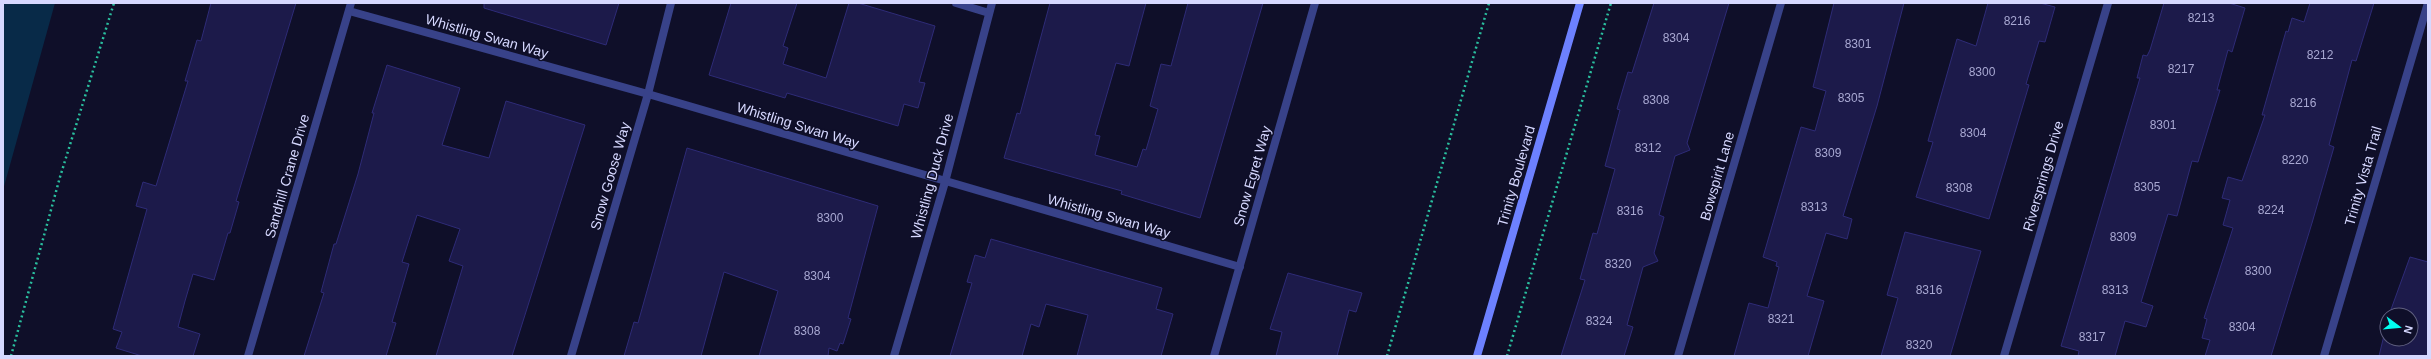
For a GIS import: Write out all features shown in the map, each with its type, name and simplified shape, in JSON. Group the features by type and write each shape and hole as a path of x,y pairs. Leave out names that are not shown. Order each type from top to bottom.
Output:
{"main road":[{"name":"Trinity Boulevard","path":"1477,356 1580,3"}],"street":[{"name":"Snow Goose Way","path":"571,356 648,94 671,3"},
{"path":"956,3 989,12"},
{"name":"Whistling Duck Drive","path":"894,356 945,182 992,3"},
{"name":"Snow Egret Way","path":"1214,356 1315,3"},
{"name":"Bowspirit Lane","path":"1678,356 1781,3"},
{"name":"Riversprings Drive","path":"2004,356 2108,3"},
{"name":"Trinity Vista Trail","path":"2324,356 2428,4"},
{"name":"Whistling Swan Way","path":"350,7 1240,267"},
{"name":"Sandhill Crane Drive","path":"248,356 350,7"}],"path":[{"path":"11,356 60,177 114,3"},
{"path":"1387,356 1489,3"},
{"path":"1507,356 1611,3"}],"water":[{"path":"3,3 55,3 3,190"}],"building":[{"path":"211,3 296,3 236,201 239,202 230,233 228,233 214,280 193,274 185,301 178,327 200,334 193,356 142,356 116,348 122,332 113,329 147,209 136,206 143,182 156,186 188,81 185,81 197,40 201,41"},
{"path":"484,3 619,3 606,45 484,8"},
{"path":"731,3 797,3 783,46 788,48 783,64 826,78 849,3 858,3 935,26 919,82 925,83 918,108 904,104 898,126 787,93 785,98 709,75"},
{"path":"1050,3 1146,3 1129,66 1116,63 1095,135 1100,136 1095,155 1137,167 1143,149 1146,150 1158,109 1150,106 1161,64 1171,66 1188,3 1263,3 1200,218 1121,194 1122,191 1004,158 1017,113 1020,114"},
{"path":"1654,3 1729,3 1687,143 1690,150 1675,156 1659,215 1664,217 1654,253 1658,261 1643,267 1627,325 1633,327 1624,356 1561,356 1585,280 1580,279 1593,233 1597,234 1615,169 1605,166 1620,110 1617,109 1628,72 1632,73"},
{"path":"1834,3 1904,3 1877,106 1843,216 1852,219 1847,239 1826,233 1807,296 1824,301 1808,356 1734,356 1749,303 1768,308 1779,267 1776,266 1777,262 1763,257 1801,127 1815,131 1826,91 1813,87"},
{"path":"1988,3 2040,3 2055,7 2045,42 2039,41 2026,84 2029,85 1989,219 1916,197 1933,142 1928,141 1957,39 1976,46"},
{"path":"2164,3 2229,3 2245,8 2232,52 2228,50 2217,90 2220,90 2198,162 2192,161 2177,216 2168,214 2141,302 2153,306 2146,327 2125,321 2115,356 2078,356 2079,351 2061,346 2140,78 2137,78 2143,55 2147,56 2150,50"},
{"path":"2310,3 2374,3 2356,61 2352,60 2329,145 2334,147 2312,223 2271,356 2205,356 2210,340 2202,338 2207,319 2204,318 2233,228 2223,225 2230,200 2222,198 2228,177 2242,181 2265,115 2262,115 2286,31 2288,32 2292,18 2304,22"},
{"path":"387,65 460,88 442,145 489,158 506,101 585,125 512,356 436,356 463,266 449,261 460,229 417,215 402,262 409,264 392,322 396,323 386,356 304,356 324,293 321,292 334,244 336,244 358,174 374,113 372,113"},
{"path":"687,148 878,206 848,318 851,319 843,344 840,343 837,351 829,348 828,356 759,356 778,291 724,272 701,356 624,356 634,322 638,323"},
{"path":"1905,232 1981,251 1950,356 1881,356 1898,298 1887,295"},
{"path":"991,239 1162,288 1156,309 1173,314 1161,356 1077,356 1088,315 1046,304 1039,327 1031,324 1022,356 950,356 972,283 967,282 975,255 985,258"},
{"path":"2410,257 2428,262 2428,356 2379,356 2381,347 2419,347 2419,307 2392,307"},
{"path":"1288,273 1362,293 1356,312 1349,310 1337,356 1276,356 1282,332 1270,329"}]}
